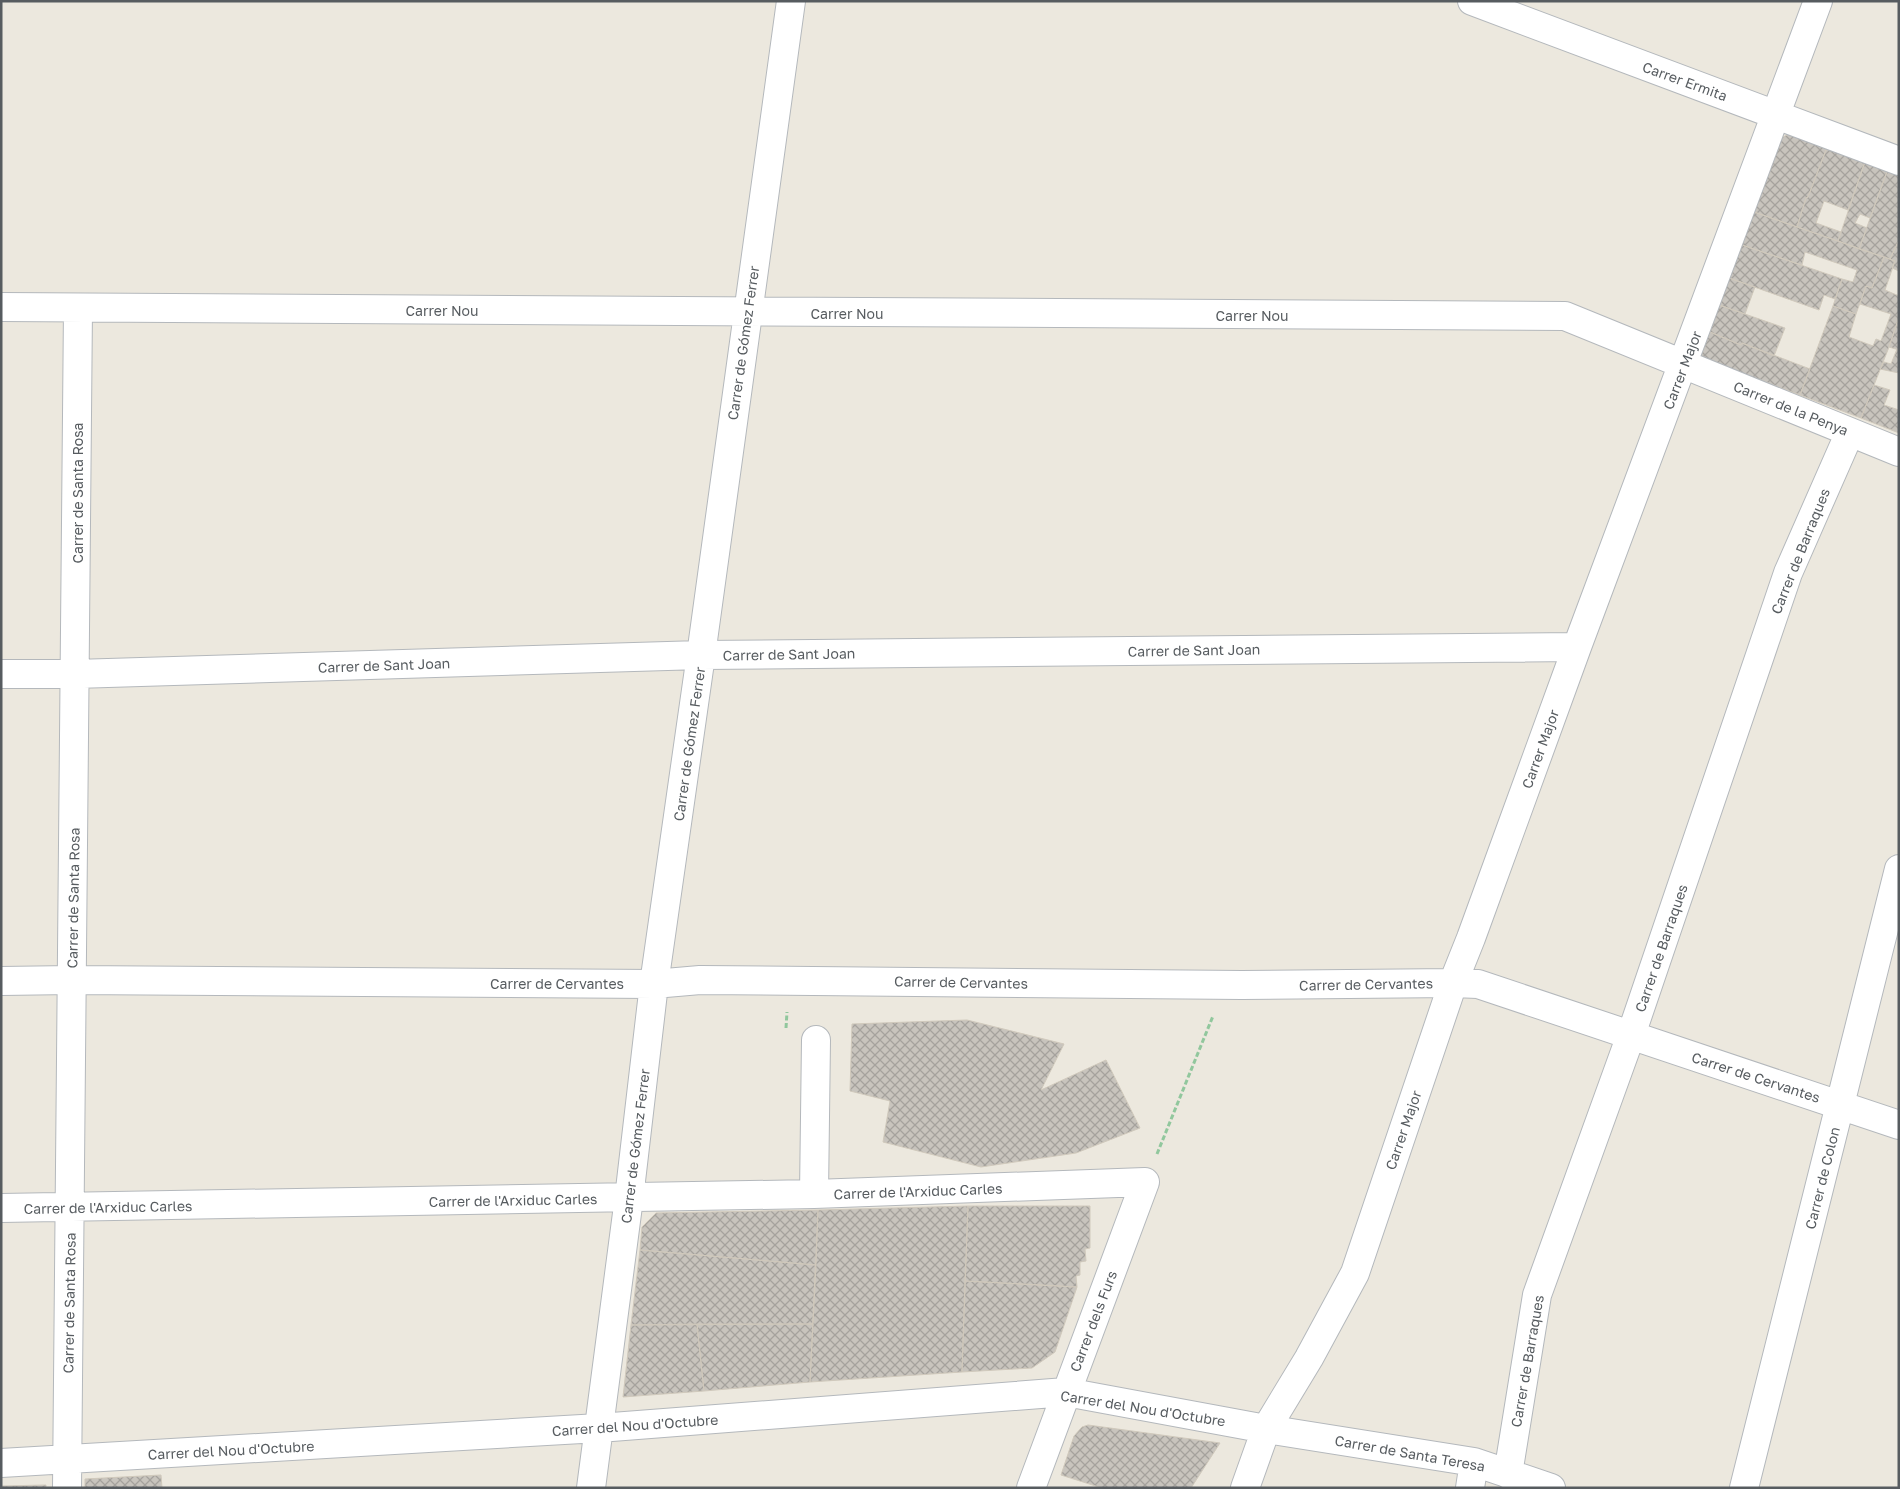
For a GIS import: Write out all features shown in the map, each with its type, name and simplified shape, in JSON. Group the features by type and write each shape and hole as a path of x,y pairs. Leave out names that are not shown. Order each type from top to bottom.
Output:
{"street":[{"name":"Carrer de Gómez Ferrer","path":"591,1488 629,1198 654,984 791,1"},
{"name":"Carrer Ermita","path":"1472,1 1899,161"},
{"name":"Carrer Major","path":"1246,1488 1266,1429 1309,1358 1356,1273 1453,983 1818,1"},
{"name":"Carrer Nou","path":"1,307 1565,316 1684,364"},
{"name":"Carrer de Santa Rosa","path":"67,1488 78,308"},
{"name":"Carrer de la Penya","path":"1684,364 1899,452"},
{"name":"Carrer de Barraques","path":"1508,1474 1537,1295 1631,1035 1788,573 1850,432"},
{"name":"Carrer de Sant Joan","path":"1,674 75,674 701,655 1577,647"},
{"name":"Carrer de Colon","path":"1744,1488 1899,868"},
{"name":"Carrer de Cervantes","path":"1,981 654,984 700,980 1226,985 1478,984 1899,1125"},
{"path":"814,1194 816,1040"},
{"name":"Carrer de l'Arxiduc Carles","path":"1,1208 814,1194 1145,1182"},
{"name":"Carrer dels Furs","path":"1031,1488 1145,1182"},
{"name":"Carrer del Nou d'Octubre","path":"1,1463 599,1428 1066,1392 1266,1429"},
{"name":"Carrer de Santa Teresa","path":"1266,1429 1472,1475 1508,1474 1551,1488"}],"path":[{"path":"1145,1182 1226,985"}],"building":[{"path":"1797,130 1829,142 1806,198 1797,227 1754,212 1781,138"},
{"path":"1829,142 1867,156 1848,210 1824,201 1816,223 1841,232 1838,241 1797,227 1806,198"},
{"path":"1867,156 1889,166 1870,218 1860,214 1855,223 1867,228 1859,249 1838,241"},
{"path":"1889,166 1899,170 1899,240 1890,259 1859,249"},
{"path":"1754,212 1884,257 1872,288 1866,286 1856,314 1833,306 1842,279 1853,282 1857,270 1805,252 1802,265 1742,245"},
{"path":"1899,240 1899,271 1892,268 1895,261 1890,259"},
{"path":"1742,245 1842,279 1835,299 1824,295 1819,310 1729,278"},
{"path":"1884,257 1895,261 1885,290 1899,296 1899,317 1861,418 1800,395 1833,306 1856,314 1849,337 1873,346 1876,339 1881,341 1891,314 1860,304 1866,286 1872,288"},
{"path":"1729,278 1755,287 1745,314 1719,305"},
{"path":"1719,305 1785,328 1774,356 1710,332"},
{"path":"1899,317 1899,350 1889,347"},
{"path":"1710,332 1810,369 1800,395 1700,357"},
{"path":"1897,349 1899,350 1899,373 1880,369 1884,362 1891,364"},
{"path":"1874,385 1890,390 1884,405 1899,410 1899,433 1861,418"},
{"path":"967,1020 1064,1044 1041,1090 1106,1060 1140,1128 1076,1153 981,1167 883,1142 890,1101 850,1091 852,1024"},
{"path":"968,1206 1090,1206 1090,1248 1085,1249 1086,1261 1080,1262 1080,1275 1076,1276 1077,1287 965,1281"},
{"path":"968,1206 962,1372 810,1382 818,1210"},
{"path":"818,1210 816,1265 640,1250 642,1227 656,1213"},
{"path":"640,1250 816,1265 813,1324 631,1325"},
{"path":"965,1281 1077,1287 1055,1352 1032,1368 962,1372"},
{"path":"697,1324 813,1324 810,1382 704,1391"},
{"path":"697,1324 704,1391 623,1397 631,1325"},
{"path":"1088,1425 1220,1443 1191,1488 1102,1488 1061,1475 1074,1436 1082,1427"},
{"path":"161,1475 162,1488 85,1488 85,1479"},
{"path":"46,1485 46,1488 1,1488 1,1486"}]}
